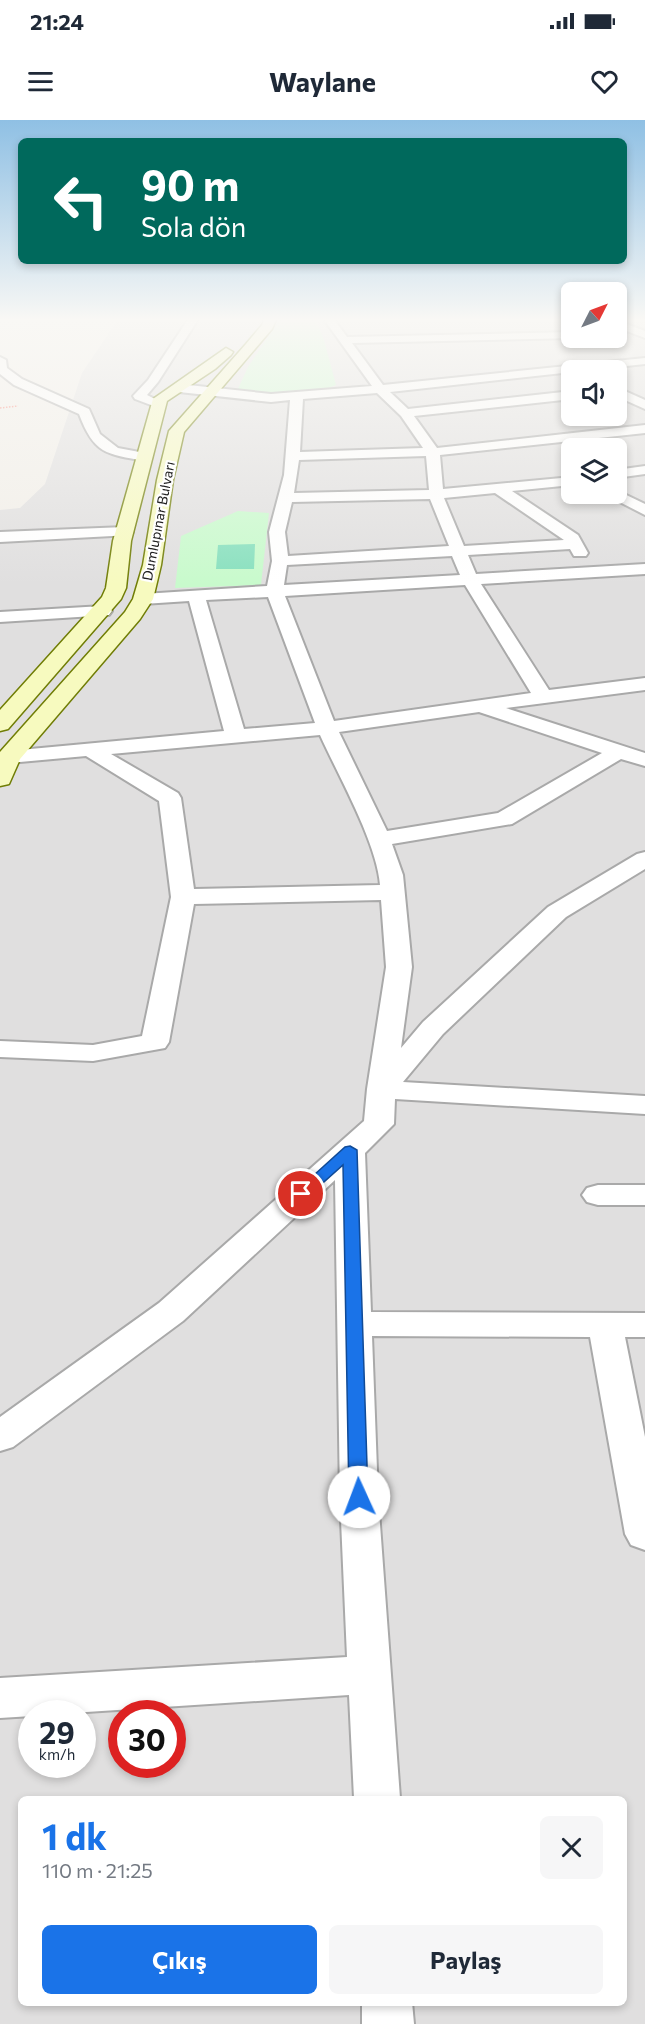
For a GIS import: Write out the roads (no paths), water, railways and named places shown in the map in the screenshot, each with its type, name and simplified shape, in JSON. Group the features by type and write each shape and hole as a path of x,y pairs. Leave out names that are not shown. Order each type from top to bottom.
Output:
{"main road":[{"name":"Dumlupınar Bulvarı","path":"0,724 103,611 116,588 124,532 145,457 167,407"},
{"name":"Dumlupınar Bulvarı","path":"0,779 9,757 133,615 142,599 152,565 165,480 177,431 197,407"}],"street":[{"path":"74,407 85,412 94,436 114,451 145,457"},
{"path":"0,1437 171,1312 379,1124 381,1089 399,967 391,874 379,839 327,728 275,592 280,561 277,532 291,475 296,407"},
{"path":"398,407 433,452 436,494 467,574 543,697"},
{"path":"405,414 468,407"},
{"path":"292,456 433,452 645,429"},
{"path":"627,472 645,470"},
{"path":"286,498 436,494 561,482"},
{"path":"142,599 275,592 467,574 581,555 572,538 498,488"},
{"path":"627,500 644,508"},
{"path":"0,537 124,532"},
{"path":"280,561 575,544"},
{"path":"467,574 644,571"},
{"path":"196,596 235,734"},
{"path":"1,618 103,611"},
{"path":"9,757 235,734 327,728 645,684"},
{"path":"481,706 645,760"},
{"path":"0,1049 93,1053 155,1042 183,897 170,798 90,750"},
{"path":"379,839 504,819 620,752"},
{"path":"381,1089 433,1028 557,912 642,864"},
{"path":"183,897 393,892"},
{"path":"381,1089 645,1105"},
{"path":"350,1150 359,1497 377,1796"},
{"path":"598,1195 645,1195"},
{"path":"354,1324 645,1325"},
{"path":"605,1324 645,1534"},
{"path":"0,1698 371,1675"},
{"path":"387,2006 388,2024"}]}
